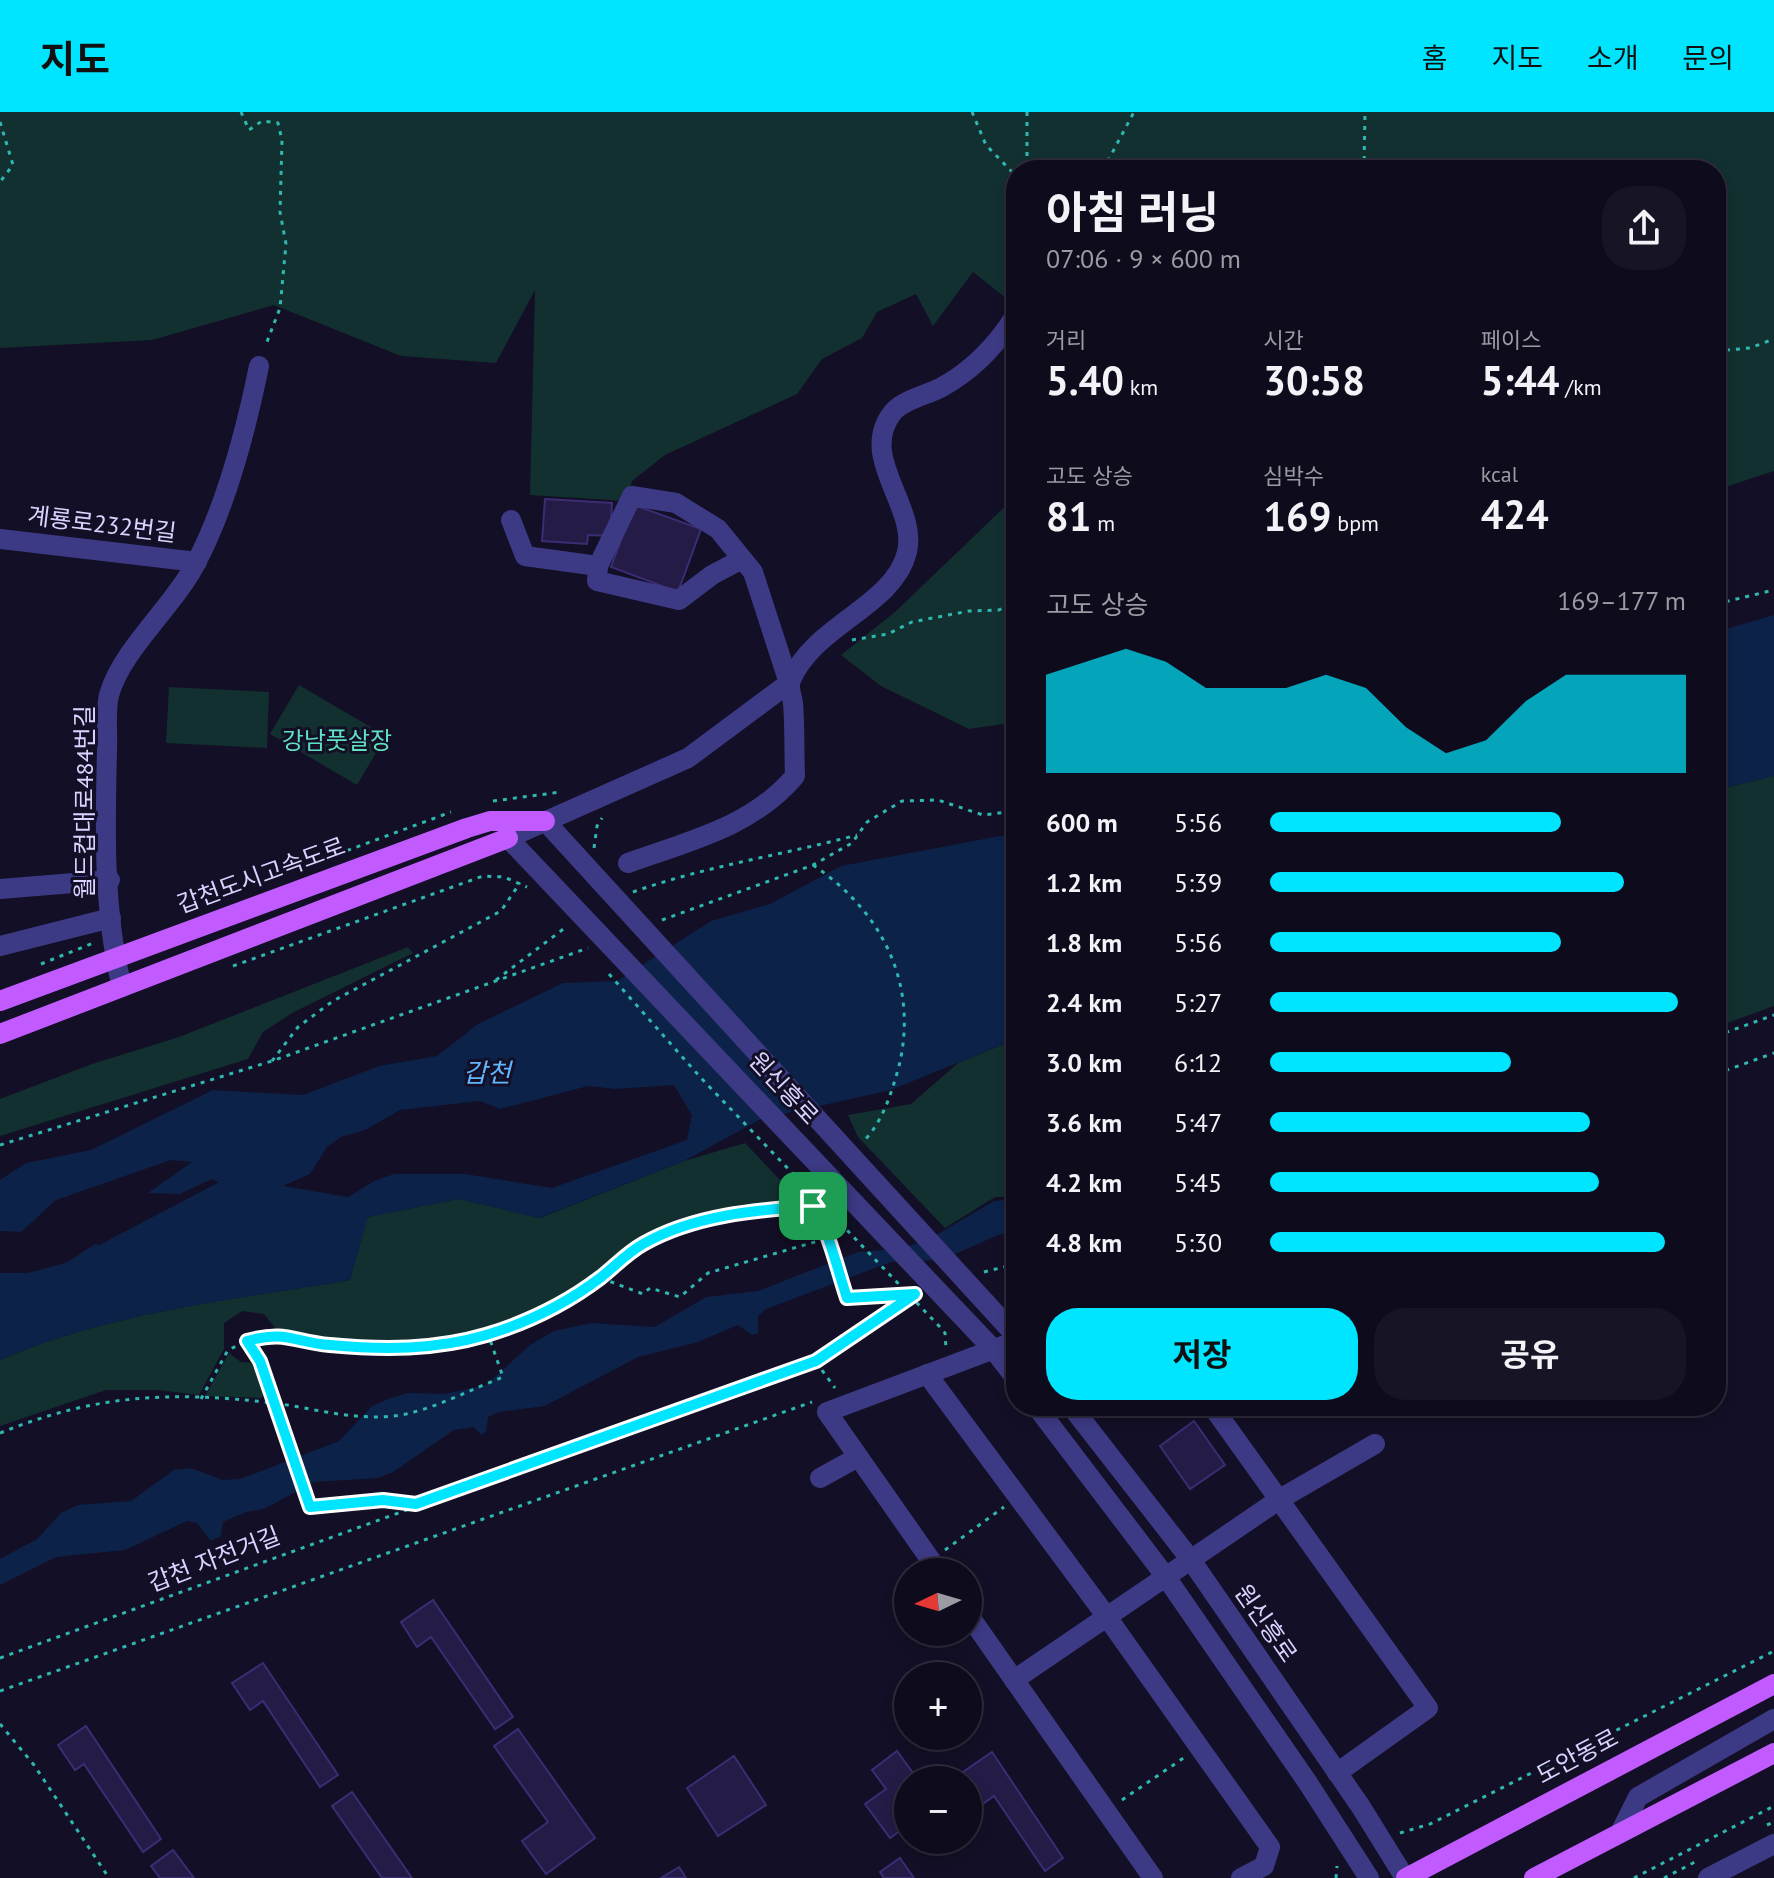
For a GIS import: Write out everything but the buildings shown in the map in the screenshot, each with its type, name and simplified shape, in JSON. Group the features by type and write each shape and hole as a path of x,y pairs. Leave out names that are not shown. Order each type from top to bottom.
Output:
{"main road":[{"name":"갑천도시고속도로","path":"0,1001 107,948 467,828 490,821 545,821"},
{"path":"0,1034 508,838"},
{"name":"도안동로","path":"1406,1878 1774,1684"},
{"path":"1534,1878 1774,1753"}],"street":[{"path":"508,838 688,758 789,683 812,645 897,576 908,551 908,530 887,475 883,455 884,433 894,411 967,371 1006,330"},
{"name":"월드컵대로484번길","path":"122,987 107,948 111,918 106,799 109,695 135,647 175,597 197,562 245,439 259,366"},
{"path":"628,863 742,822 776,800 795,776 789,683 747,566 718,529 676,503 632,496 598,566 597,581 679,600 712,575 747,566"},
{"path":"511,520 525,556 598,566"},
{"name":"계룡로232번길","path":"0,539 197,562"},
{"name":"원신흥로","path":"545,821 593,862 1006,1327"},
{"name":"원신흥로","path":"508,838 558,886 1006,1366"},
{"path":"0,889 110,880"},
{"path":"0,946 111,918"},
{"path":"935,1558 827,1412 1006,1343"},
{"path":"927,1374 1107,1617 1270,1847 1264,1866 1241,1878"},
{"path":"1044,1416 1166,1577 1308,1783 1369,1878"},
{"name":"원신흥로","path":"1079,1416 1191,1560 1406,1878"},
{"path":"1219,1416 1428,1708 1337,1773"},
{"path":"1014,1680 1280,1499 1375,1444"},
{"path":"820,1478 858,1457"},
{"path":"982,1634 1153,1878"},
{"path":"1620,1833 1638,1797 1774,1719"},
{"path":"1721,1875 1774,1844"}],"path":[{"path":"241,112 249,130 262,121 278,123 282,140 280,212 286,244 280,308 259,366"},
{"path":"972,112 986,145 1006,166"},
{"path":"1027,112 1027,160"},
{"path":"1108,160 1134,112"},
{"path":"1364,160 1365,112"},
{"path":"0,122 13,165 0,182"},
{"path":"1726,350 1750,348 1774,339"},
{"path":"1726,602 1774,590"},
{"path":"844,641 888,634 912,622 969,611 999,610 1006,606"},
{"path":"652,924 813,865 852,843 867,822 902,801 938,800 983,815 1006,812"},
{"path":"593,862 597,826 604,815"},
{"path":"629,894 690,873 822,846 857,835"},
{"path":"813,865 844,886 863,906 891,950 901,986 906,1031 901,1056 883,1115 860,1147"},
{"path":"228,968 483,876 504,877 520,883 501,911 333,1001 298,1027 272,1061"},
{"path":"493,983 568,927 558,917"},
{"path":"579,940 589,952"},
{"path":"0,1145 272,1061 594,946"},
{"path":"28,969 107,948"},
{"path":"599,963 701,1078 939,1326 945,1333 946,1349"},
{"path":"1726,1032 1774,1015"},
{"path":"1726,1070 1774,1053"},
{"path":"813,1206 817,1194"},
{"path":"600,1278 643,1294 650,1288 680,1297 708,1273 825,1239 826,1226 813,1206"},
{"path":"201,1399 228,1350 247,1341 274,1333 322,1345 380,1350 447,1344 488,1334 553,1308 600,1278 641,1245 671,1230 727,1215 813,1206"},
{"name":"갑천 자전거길","path":"0,1658 416,1504 816,1361 915,1294 847,1298 825,1239"},
{"path":"981,1273 1006,1267"},
{"path":"0,1433 61,1409 105,1400 152,1396 276,1404 351,1416 406,1414 503,1377 488,1334"},
{"path":"247,1341 260,1361 310,1507 383,1500 416,1504"},
{"path":"816,1361 845,1405"},
{"path":"0,1691 823,1398"},
{"path":"945,1558 1008,1503"},
{"path":"1400,1833 1430,1824 1774,1651"},
{"path":"0,1724 34,1765 109,1878"},
{"path":"1116,1805 1188,1755"},
{"path":"1634,1878 1774,1806"},
{"path":"1336,1878 1337,1866"}],"green space":[{"path":"0,112 1774,112 1774,471 1726,487 1726,160 1006,160 1006,298 973,272 933,326 916,294 877,312 862,338 822,359 797,394 665,455 632,481 626,501 530,495 535,290 496,363 401,356 274,305 152,340 0,348"},
{"path":"1006,506 1006,723 969,729 881,686 841,655 895,612"},
{"name":"강남풋살장","path":"299,685 386,736 357,785 270,734"},
{"name":"강남풋살장","path":"169,687 269,692 267,748 166,743"},
{"path":"1774,776 1774,1006 1726,1023 1726,788"},
{"path":"408,947 413,953 294,1012 263,1032 248,1059 0,1136 0,1099 92,1064 179,1037"},
{"path":"1006,1043 1006,1197 995,1197 945,1228 858,1137 848,1115 911,1104 958,1063"},
{"path":"745,1143 801,1202 699,1214 643,1236 593,1275 546,1304 494,1326 444,1340 344,1343 276,1329 264,1314 242,1311 224,1323 224,1349 199,1395 158,1390 106,1390 0,1426 0,1360 84,1330 128,1319 216,1301 350,1280 367,1217 459,1199 540,1218 684,1161"},
{"path":"229,1353 241,1362 257,1363 267,1393 261,1398 205,1396"}],"water":[{"path":"1774,615 1774,776 1726,788 1726,629"},
{"path":"1006,835 1006,1043 891,1090 761,1119 684,1161 539,1218 459,1199 368,1217 350,1280 216,1301 128,1319 84,1330 0,1360 0,1273 50,1273 95,1244 134,1257 188,1229 222,1217 233,1189 212,1179 180,1194 148,1193 192,1162 171,1160 56,1200 21,1232 0,1231 0,1180 26,1163 91,1150 213,1090 303,1095 379,1066 437,1056 478,1024 563,983 617,981 711,921 770,904 841,866","holes":["674,1085 692,1115 687,1140 552,1188 465,1174 394,1174 374,1181 348,1197 283,1186 310,1174 327,1147 341,1137 365,1130 400,1110 480,1101 500,1109 588,1086 615,1089"]},
{"path":"1006,1200 1006,1233 942,1260 891,1262 766,1309 758,1316 758,1333 752,1335 738,1325 698,1342 638,1357 545,1406 498,1412 488,1417 486,1432 481,1435 474,1427 454,1430 393,1472 378,1478 314,1482 264,1509 246,1512 223,1522 221,1536 211,1541 197,1523 187,1521 125,1550 56,1557 0,1585 0,1559 37,1539 61,1513 78,1505 131,1501 174,1470 191,1468 222,1480 240,1479 339,1441 372,1406 391,1398 408,1393 444,1394 486,1385 530,1345 554,1331 592,1323 655,1327 706,1297 758,1291 858,1252 896,1249 924,1242 994,1201"}],"waterway":[{"name":"갑천","path":"0,1297 71,1278 267,1175"}],"route":[{"path":"813,1206 826,1226 825,1239 847,1298 915,1294 816,1361 416,1504 403,1500 383,1500 310,1507 260,1361 247,1341 274,1333 322,1345 380,1350 447,1344 488,1334 553,1308 600,1278 641,1245 671,1230 727,1215 813,1206"}]}
